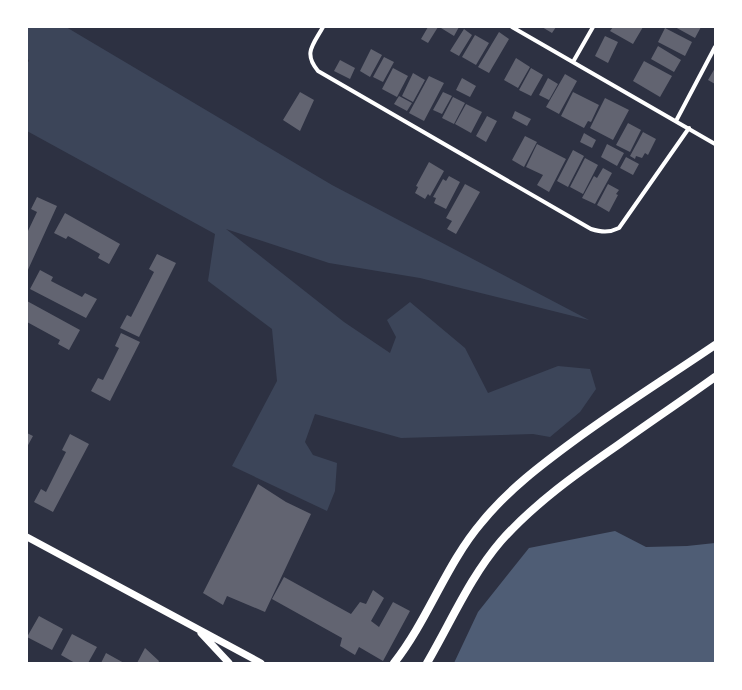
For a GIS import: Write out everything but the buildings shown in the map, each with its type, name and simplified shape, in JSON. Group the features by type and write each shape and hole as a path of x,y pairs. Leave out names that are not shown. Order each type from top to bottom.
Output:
{"main road":[{"path":"394,663 408,643 472,534 507,495 530,474 605,418 715,346"},
{"path":"427,663 472,582 500,542 518,523 559,487 715,377"}],"street":[{"path":"323,27 311,49 310,55 312,64 318,71 591,229 597,231 612,231 619,228 689,128"},
{"path":"512,27 715,144"},
{"path":"573,62 593,27"},
{"path":"676,121 715,47"},
{"path":"27,536 261,663"},
{"path":"197,629 229,663"}],"shaded area":[{"path":"27,27 66,27 332,185 589,320 420,278 329,263 226,229 344,322 390,353 396,337 387,320 410,302 465,348 488,393 558,366 590,369 596,389 580,412 550,437 533,434 401,438 315,414 305,442 313,455 337,463 335,491 327,511 232,466 277,381 272,329 208,281 215,234 27,131 27,63 29,61 27,57"},
{"path":"615,531 646,547 687,546 715,543 715,663 454,663 478,612 529,548"}]}
